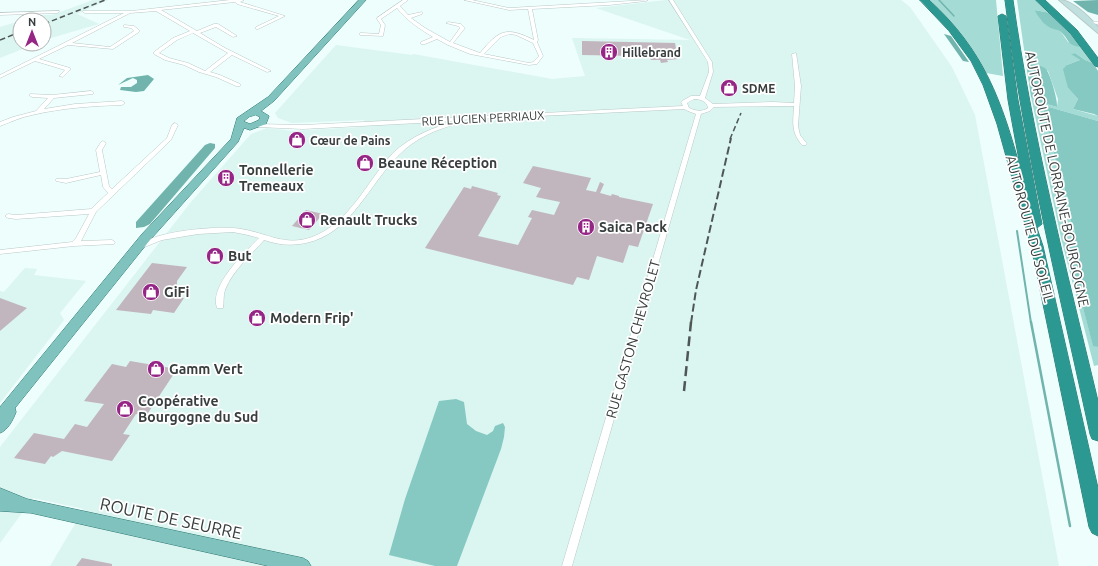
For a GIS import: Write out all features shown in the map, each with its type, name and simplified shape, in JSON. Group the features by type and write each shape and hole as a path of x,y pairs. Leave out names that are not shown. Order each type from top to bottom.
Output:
{"highway":[{"name":"AUTOROUTE DU SOLEIL","path":"924,0 960,38 986,80 1001,120 1026,216 1038,246 1098,527"},
{"name":"AUTOROUTE DE LORRAINE-BOURGOGNE","path":"1001,0 1009,71 1035,218 1038,246"},
{"name":"AUTOROUTE DE LORRAINE-BOURGOGNE","path":"1009,0 1018,67 1032,144 1098,434"},
{"path":"1040,0 1074,32 1098,64"}],"main road":[{"path":"336,28 358,0"},
{"path":"234,140 242,118 252,113 271,99 363,0"},
{"path":"0,417 27,386 132,254 234,140 263,122 271,99"},
{"path":"252,113 265,116"},
{"path":"241,124 256,126"},
{"path":"0,427 27,386"},
{"name":"ROUTE DE SEURRE","path":"0,494 31,506 303,566"},
{"name":"ROUTE DE SEURRE","path":"0,504 31,506"}],"street":[{"path":"85,12 131,12 242,0"},
{"path":"362,34 381,35 383,25 379,19 406,0"},
{"path":"466,0 508,9 609,4 646,0"},
{"path":"573,0 576,5"},
{"path":"671,0 710,62 711,72 702,98"},
{"path":"1062,0 1090,22 1098,31"},
{"path":"236,1 239,4 283,16 258,28"},
{"path":"398,6 408,17 450,44 481,55 534,64 540,58 530,8"},
{"path":"156,9 156,11 196,32 231,54 269,71"},
{"path":"0,14 57,12"},
{"path":"0,78 131,12"},
{"path":"408,17 420,13"},
{"path":"1090,22 1098,23"},
{"path":"448,23 459,25 463,28 450,44"},
{"path":"235,36 216,25 175,39 156,53 166,60 187,64 196,71 218,76 238,85"},
{"path":"69,44 111,48 137,31 132,27 126,26"},
{"path":"481,55 495,37 504,33 516,34 537,44"},
{"path":"422,43 438,37"},
{"path":"206,73 231,54"},
{"path":"794,54 798,86 795,128 798,137 804,144"},
{"path":"36,60 68,69 61,76"},
{"path":"32,95 52,97 91,93"},
{"path":"38,112 52,97"},
{"path":"711,106 709,101 702,98 693,97 684,102 685,107 691,111 699,112 706,112 711,106 773,104 797,105"},
{"path":"0,124 38,112 74,106 122,103"},
{"name":"RUE LUCIEN PERRIAUX","path":"256,126 303,127 685,107"},
{"name":"RUE GASTON CHEVROLET","path":"567,566 699,112"},
{"path":"265,116 280,126"},
{"path":"132,254 151,240 168,236 233,230 243,231 262,239 283,243 302,242 318,237 335,228 396,153 426,133 467,119"},
{"path":"422,121 425,125 426,133"},
{"path":"74,244 79,239 93,211 111,192 120,186 169,139 175,125"},
{"path":"103,143 99,150 106,187 111,192"},
{"path":"58,180 66,181 103,173"},
{"path":"8,216 93,211"},
{"path":"220,306 218,301 219,293 226,280 262,239"},
{"path":"0,252 74,244 112,242"}],"shaded area":[{"path":"93,0 108,0 77,14 99,24 52,38 52,15"},
{"path":"666,0 901,0 910,7 952,67 975,115 1059,566 50,566 84,509 33,498 0,543 0,447 191,202 251,134 267,128 293,131 360,127 365,120 292,123 278,118 275,113 336,45 413,54 552,79 585,76 572,38 690,40 596,8"},
{"path":"928,0 996,0 1003,76 986,73 960,34 945,16"},
{"path":"1017,0 1037,0 1051,13 1034,10 1041,20 1061,32 1068,42 1083,47 1093,63 1085,60 1075,53 1072,54 1080,60 1067,65 1068,88 1078,99 1073,109 1098,116 1098,121 1042,105 1057,166 1064,178 1065,193 1069,200 1069,217 1075,231 1073,240 1066,243 1093,345 1098,347 1098,365 1094,366 1061,238 1031,97 1040,102 1057,107 1058,99 1048,71 1026,63"},
{"path":"1098,0 1098,15 1088,12 1073,1"},
{"path":"1034,10 1051,13 1083,47 1071,44 1061,32 1044,24"},
{"path":"12,23 12,52 15,52 0,58 0,27"},
{"path":"944,34 951,36 969,62 963,61"},
{"path":"1075,53 1085,60 1093,63 1098,71 1098,116 1073,109 1078,99 1068,88 1063,69 1067,65 1080,60 1071,54"},
{"path":"1026,63 1045,68 1053,87 1057,107 1040,102 1031,97"},
{"path":"148,75 154,79 144,91 136,92 120,90 121,87 131,87 137,83 137,80 133,78 118,85 127,78"},
{"path":"1042,105 1098,121 1098,347 1093,346 1066,243 1073,240 1075,231 1069,217 1069,200 1065,193 1064,178 1057,166"},
{"path":"210,143 215,144 215,148 150,224 144,227 136,228 136,222 205,145"},
{"path":"25,268 37,269 34,275 86,281 60,313 64,320 0,403 0,291 4,292"},
{"path":"456,399 464,402 467,424 476,431 487,435 493,431 495,426 503,423 505,427 501,449 457,566 435,566 389,555 405,499 439,401"}],"building":[{"name":"Hillebrand","path":"582,41 675,43 678,59 667,60 668,62 661,63 660,60 651,60 648,56 647,49 636,49 636,56 582,55"},
{"name":"Saica Pack","path":"533,166 591,178 586,190 596,192 600,182 604,184 600,193 611,196 612,194 619,197 653,204 638,247 629,245 623,263 597,256 589,280 577,277 573,285 425,248 464,187 471,189 472,186 498,193 497,195 501,196 478,236 518,245 532,218 528,217 532,210 554,215 560,202 536,197 541,188 523,183"},
{"name":"Renault Trucks","path":"306,210 323,214 309,230 292,226"},
{"name":"GiFi","path":"152,263 187,267 177,281 177,287 163,295 184,298 174,313 153,310 151,314 116,310"},
{"path":"0,298 27,308 0,331"},
{"name":"Coopérative Bourgogne du Sud","path":"130,361 177,369 146,416 136,414 123,434 130,435 112,461 62,451 53,457 51,456 45,464 14,458 34,433 64,439 75,424 87,427 104,404 84,401 112,364 126,367"},
{"path":"82,558 112,564 112,566 76,566"}],"waterway":[{"path":"939,0 954,16"},
{"path":"1017,231 1031,323"},
{"path":"1031,322 1070,526"}],"railway":[{"path":"52,21 105,0"},
{"path":"0,40 12,35"},
{"path":"730,139 741,113"},
{"path":"691,323 696,290 731,138"},
{"path":"684,391 691,322"}],"place":[{"name":"Hillebrand","path":"609,52"},
{"name":"SDME","path":"729,88"},
{"name":"Cœur de Pains","path":"297,140"},
{"name":"Beaune Réception","path":"365,163"},
{"name":"Tonnellerie Tremeaux","path":"226,178"},
{"name":"Renault Trucks","path":"307,220"},
{"name":"Saica Pack","path":"586,227"},
{"name":"But","path":"215,256"},
{"name":"GiFi","path":"151,292"},
{"name":"Modern Frip'","path":"257,318"},
{"name":"Gamm Vert","path":"156,369"},
{"name":"Coopérative Bourgogne du Sud","path":"125,409"}]}
